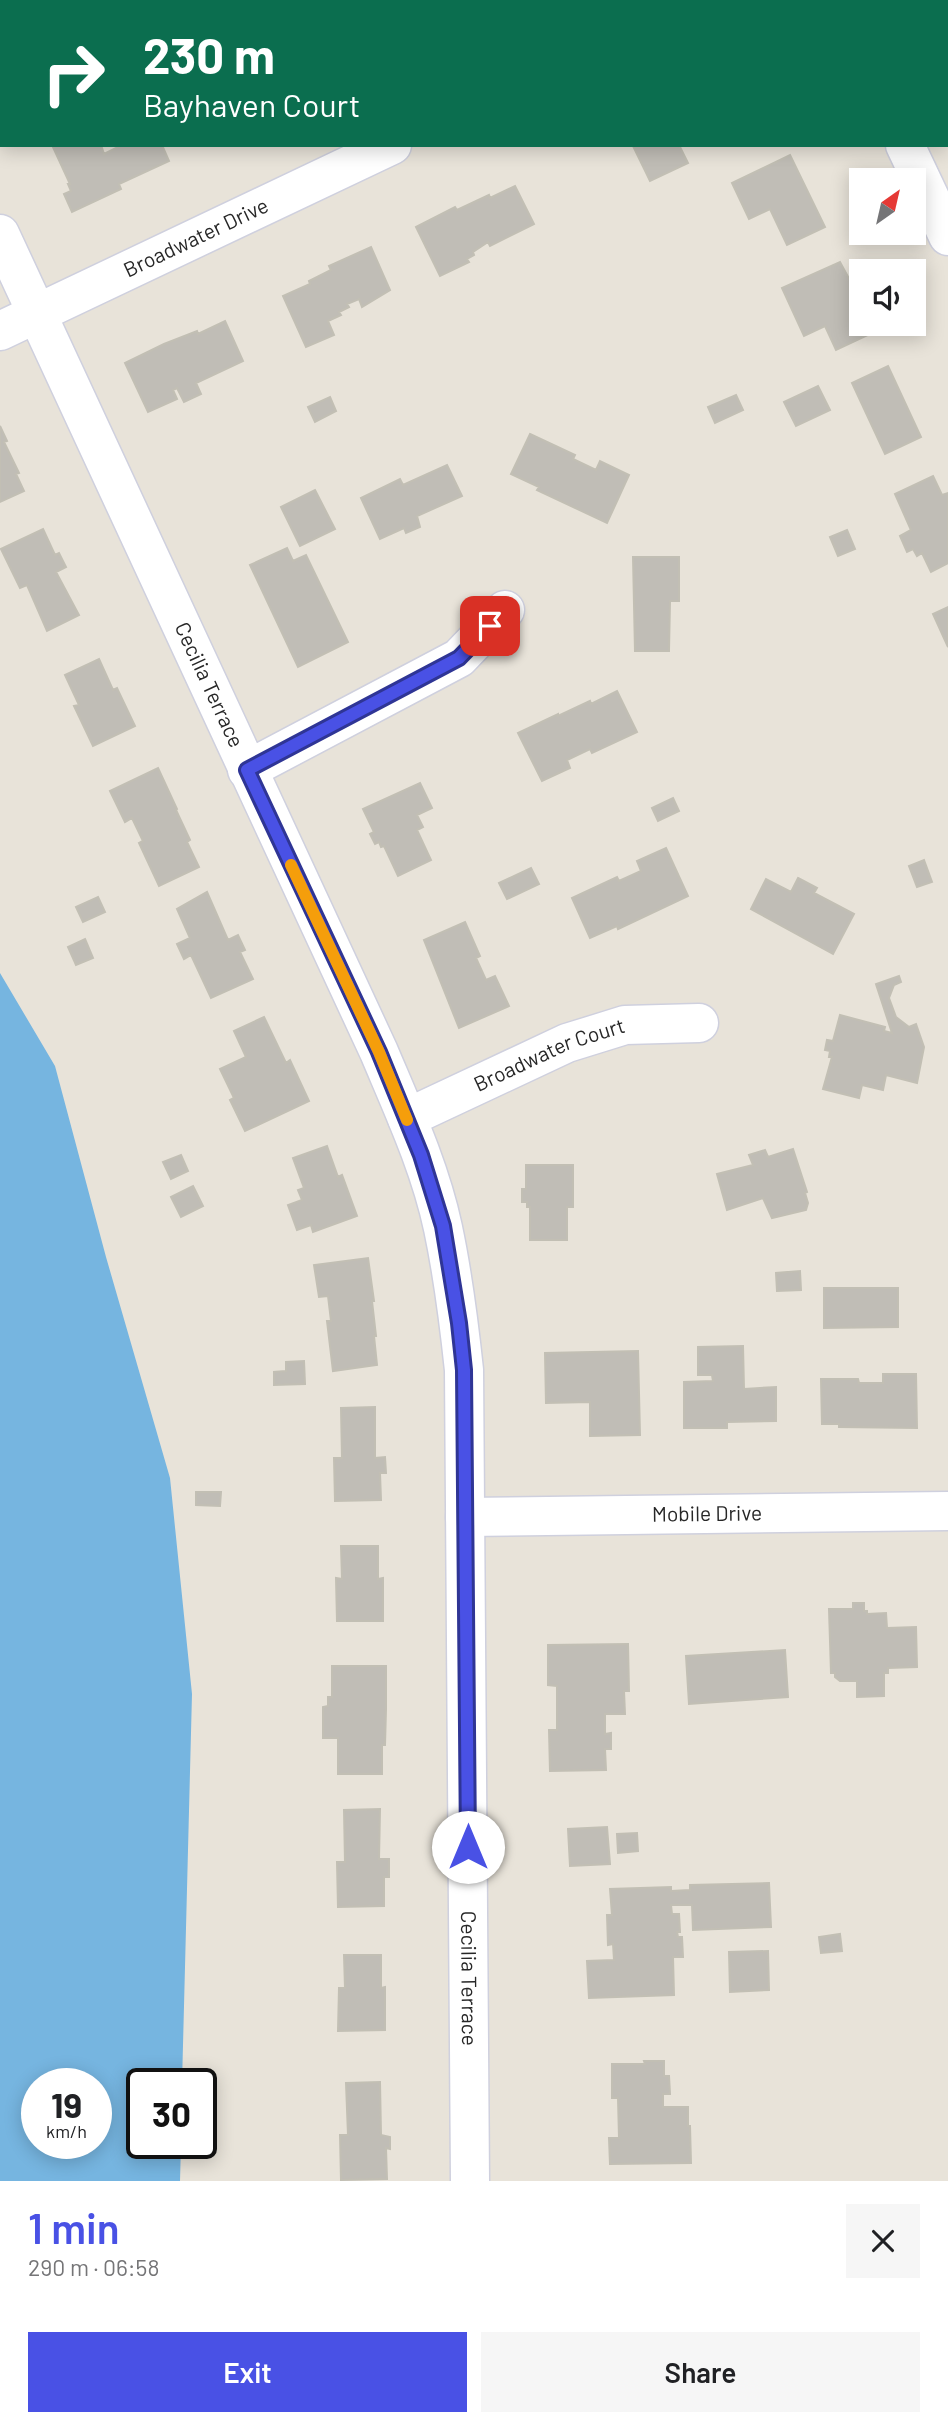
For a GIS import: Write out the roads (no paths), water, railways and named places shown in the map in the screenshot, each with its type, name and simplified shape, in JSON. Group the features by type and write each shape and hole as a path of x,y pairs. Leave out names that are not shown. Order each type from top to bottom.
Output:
{"street":[{"name":"Broadwater Drive","path":"0,331 387,147"},
{"path":"906,147 948,236"},
{"name":"Cecilia Terrace","path":"0,234 379,1052 407,1118 443,1226 464,1370 470,2181"},
{"path":"247,770 459,658 505,610"},
{"name":"Broadwater Court","path":"407,1118 567,1043 625,1025 699,1023"},
{"name":"Mobile Drive","path":"466,1517 948,1511"}],"water":[{"path":"0,973 55,1066 106,1257 170,1478 192,1694 182,2068 126,2068 126,2159 181,2159 180,2181 0,2181"}]}
